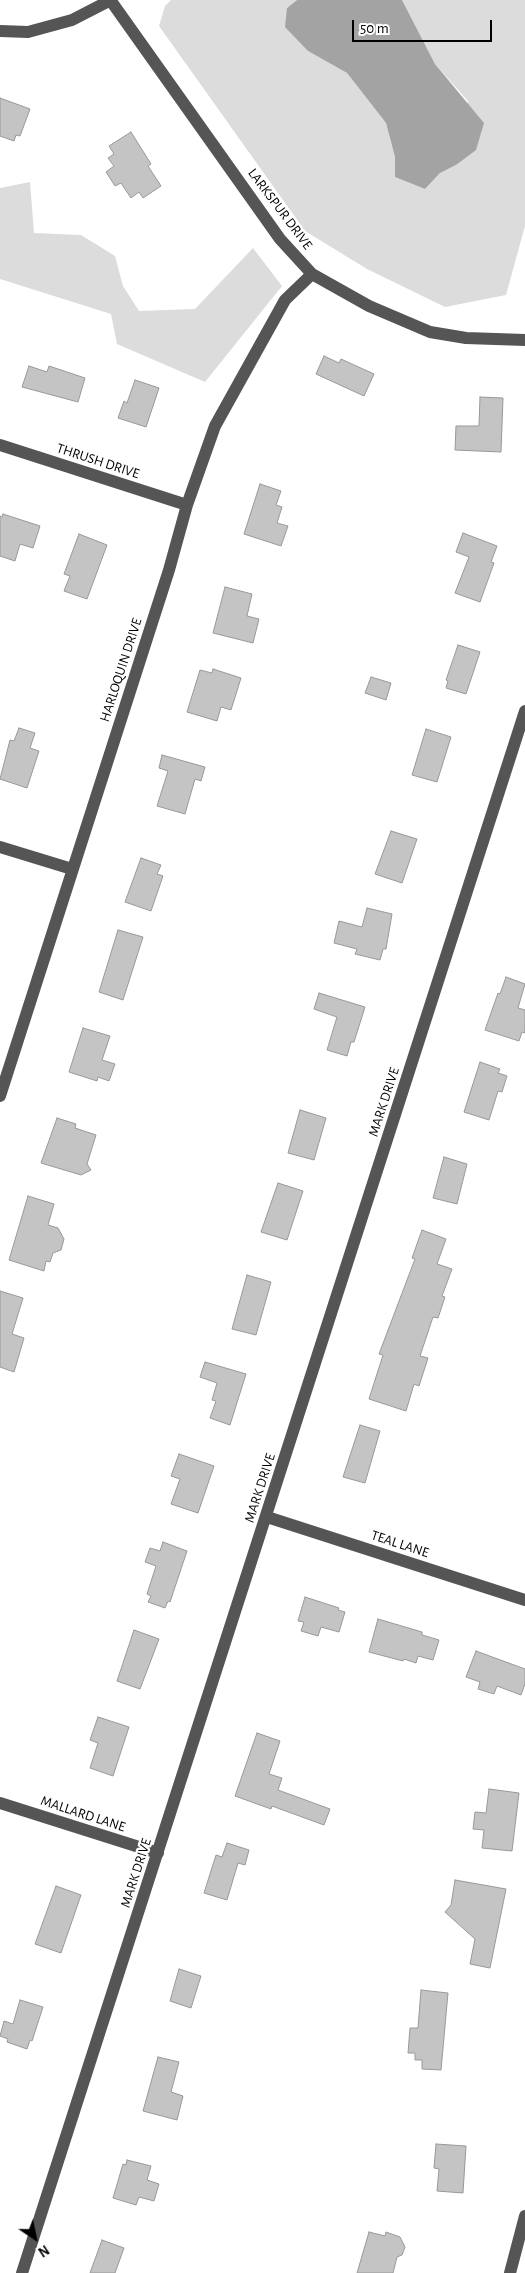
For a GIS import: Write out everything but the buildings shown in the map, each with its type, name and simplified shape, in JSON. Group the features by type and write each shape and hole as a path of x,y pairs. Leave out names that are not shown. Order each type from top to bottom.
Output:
{"street":[{"path":"0,31 28,32 72,20 111,0"},
{"name":"LARKSPUR DRIVE","path":"111,0 280,239 312,274 369,306 430,332 466,338 525,340"},
{"name":"HARLOQUIN DRIVE","path":"0,1096 169,570 187,505 215,426 285,300 312,274"},
{"name":"THRUSH DRIVE","path":"0,445 187,505"},
{"name":"MARK DRIVE","path":"22,2273 525,711"},
{"path":"0,847 72,869"},
{"name":"TEAL LANE","path":"266,1517 525,1600"},
{"name":"MALLARD LANE","path":"0,1803 158,1853"},
{"path":"510,2273 525,2216"}],"shaded area":[{"path":"171,0 297,0 287,8 308,51 347,73 386,123 395,157 395,177 425,189 440,173 456,165 468,101 435,64 402,0 525,0 525,226 506,295 445,307 367,269 305,231 159,26 165,6"},
{"path":"297,0 402,0 435,64 484,123 476,150 456,165 440,173 425,189 395,177 395,157 386,123 347,73 308,51 285,27 287,8"},
{"path":"30,182 34,233 81,235 115,256 123,286 139,311 195,309 253,248 282,286 205,382 117,344 111,314 0,279 0,188"}]}
